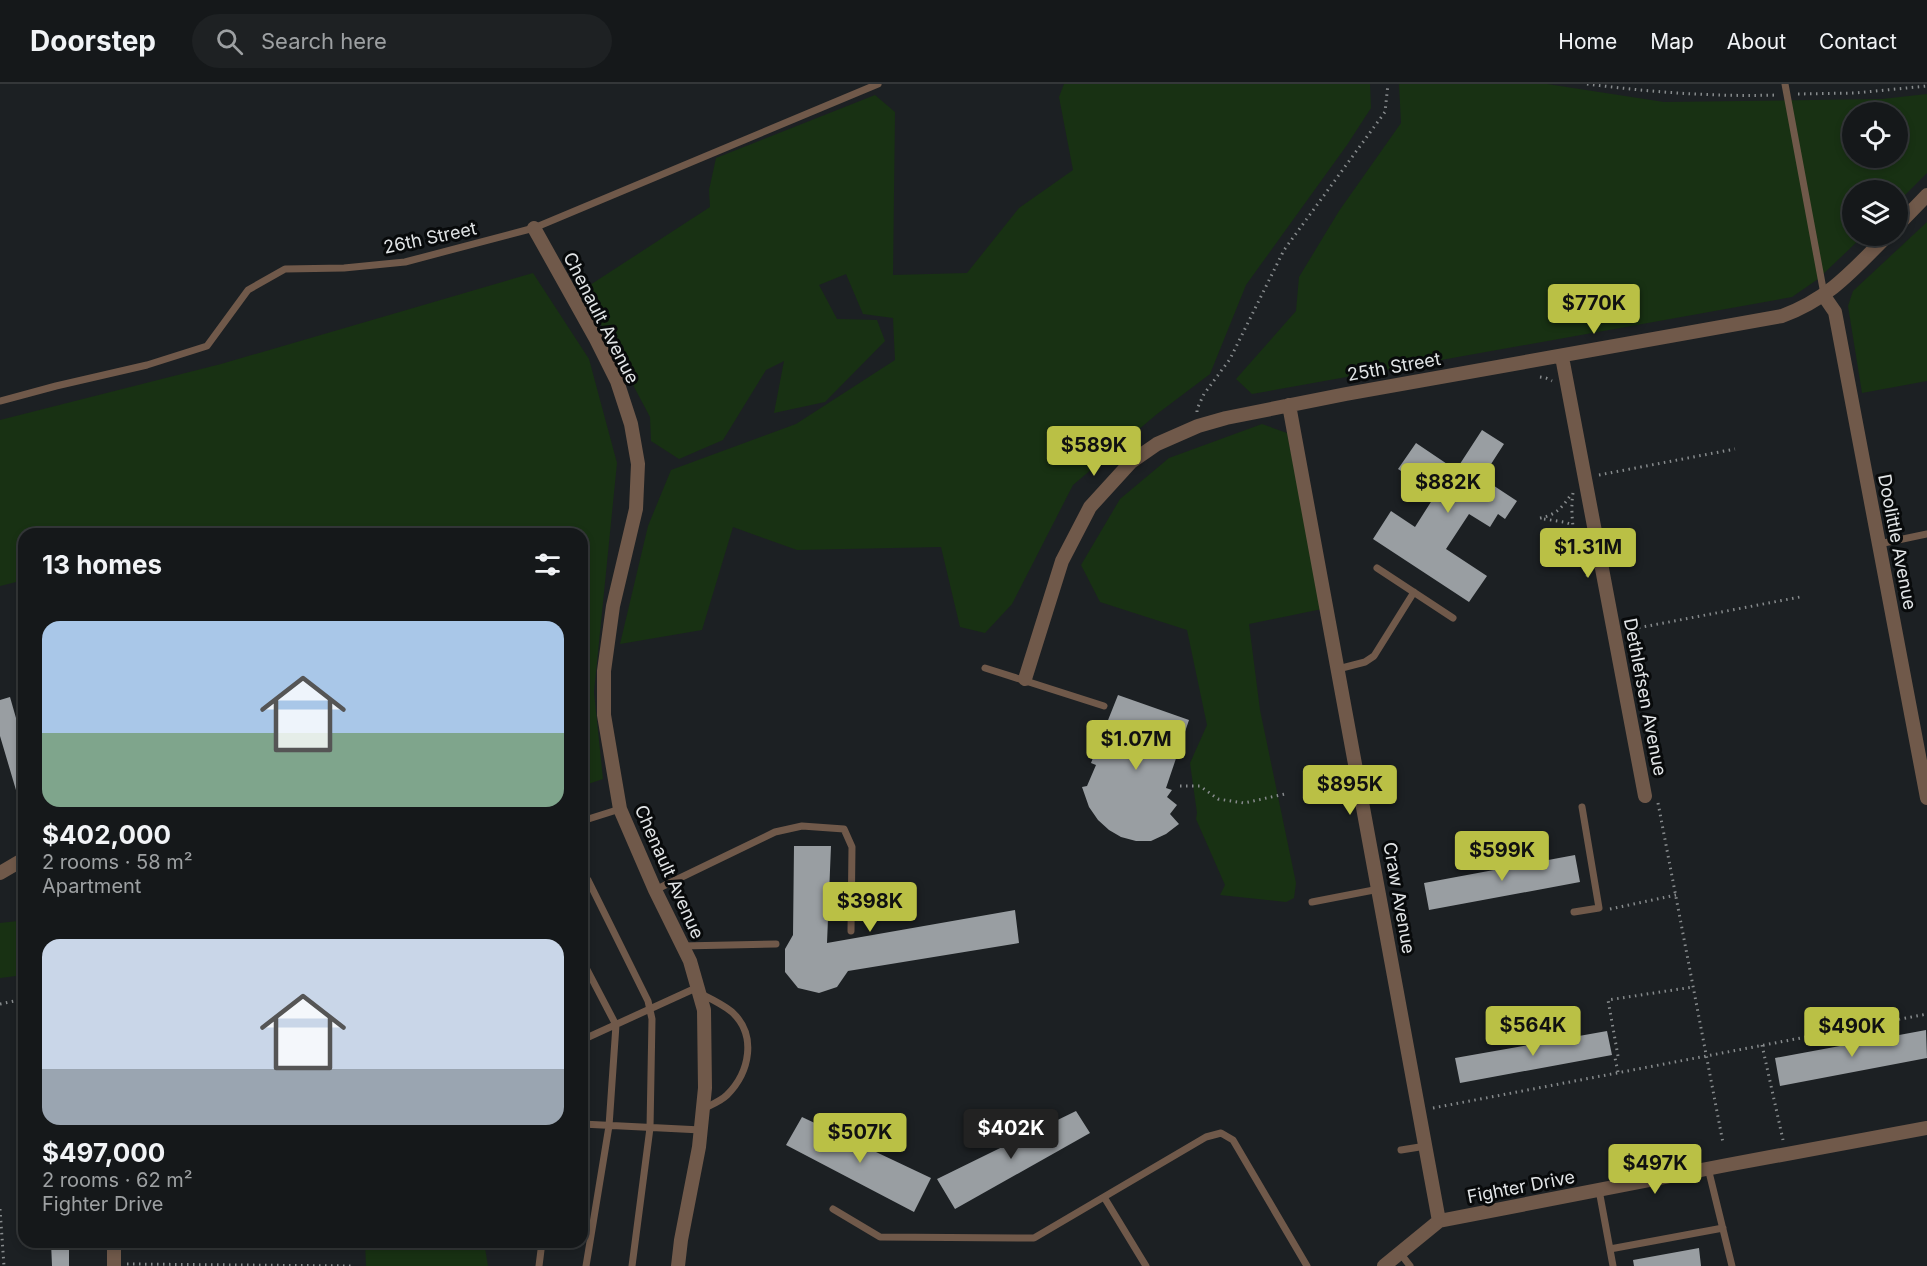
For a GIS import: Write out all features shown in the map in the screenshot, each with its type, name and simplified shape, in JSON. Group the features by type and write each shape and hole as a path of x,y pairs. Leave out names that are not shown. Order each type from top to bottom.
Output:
{"street":[{"path":"1908,215 1927,195"},
{"name":"Chenault Avenue","path":"534,228 617,381 631,424 638,464 636,509 613,606 604,671 604,715 620,808 655,890 690,961 704,1010 705,1088 701,1130 678,1266"},
{"name":"25th Street","path":"1025,680 1062,561 1090,507 1131,462 1157,444 1198,426 1289,405 1782,316 1804,308 1824,296 1877,246"},
{"name":"Doolittle Avenue","path":"1824,296 1835,312 1927,798"},
{"name":"Dethlefsen Avenue","path":"1562,357 1646,796"},
{"name":"Craw Avenue","path":"1289,405 1439,1221"},
{"path":"0,873 18,862"},
{"name":"Fighter Drive","path":"1383,1266 1439,1221 1927,1128"},
{"path":"114,1248 114,1265"}],"lane":[{"name":"26th Street","path":"0,401 147,365 207,346 248,290 285,269 344,268 405,262 534,228 878,84"},
{"path":"1785,84 1824,296"},
{"path":"1879,544 1927,534"},
{"path":"1377,568 1453,618"},
{"path":"1338,669 1365,662 1374,656 1414,592"},
{"path":"985,668 1104,706"},
{"path":"1574,912 1599,909 1582,807"},
{"path":"588,819 620,808"},
{"path":"655,890 775,832 802,826 844,829 852,847 851,931"},
{"path":"588,880 648,1001 652,1018 650,1128 632,1266"},
{"path":"1312,902 1379,889"},
{"path":"682,945 776,944"},
{"path":"586,1266 609,1126 615,1025 588,972"},
{"path":"588,1037 698,990 719,1003 733,1013 747,1035 748,1059 741,1076 726,1096 703,1109"},
{"path":"588,1124 701,1130"},
{"path":"833,1209 880,1237 1034,1238 1206,1137 1221,1133 1233,1140 1307,1266"},
{"path":"1401,1150 1426,1146"},
{"path":"1708,1168 1732,1266"},
{"path":"1599,1190 1613,1266"},
{"path":"1104,1197 1146,1266"},
{"path":"1610,1249 1723,1228"},
{"path":"539,1266 541,1248"},
{"path":"1400,1253 1410,1266"}],"path":[{"path":"1198,426 1197,409 1204,394 1230,359 1284,250 1385,112 1388,84"},
{"path":"1587,84 1633,90 1786,95 1854,93 1927,86"},
{"path":"1597,476 1736,449"},
{"path":"1573,493 1560,511 1540,518 1574,525"},
{"path":"1624,621 1625,630 1800,597"},
{"path":"1180,786 1200,786 1218,799 1244,803 1285,794"},
{"path":"1658,803 1723,1143"},
{"path":"1599,909 1676,895"},
{"path":"1618,1072 1615,1058 1618,1056 1608,1000 1693,987"},
{"path":"0,1004 18,1000"},
{"path":"1419,1110 1927,1014"},
{"path":"1762,1045 1783,1140"},
{"path":"0,1209 4,1266"},
{"path":"114,1265 353,1266"}],"green space":[{"path":"1064,84 1370,84 1371,108 1246,285 1210,374 1157,414 1073,485 1012,604 985,633 960,627 941,547 797,550 733,527 702,630 620,644 648,526 671,470 796,424 895,360 893,318 863,314 846,274 819,285 837,319 877,320 885,341 825,402 774,413 784,361 766,370 723,440 679,459 651,441 650,417 588,300 590,285 710,207 709,190 716,158 875,95 895,112 893,275 967,273 1019,208 1073,170 1059,97"},
{"path":"1399,84 1547,84 1664,102 1882,99 1927,94 1927,173 1908,192 1908,180 1842,180 1842,246 1853,246 1818,279 1792,297 1252,394 1236,379 1296,311 1299,277 1339,211 1401,123"},
{"path":"1927,222 1927,381 1862,393 1848,306 1853,291 1901,246 1908,246 1908,240"},
{"path":"533,273 589,359 617,463 594,692 603,779 588,784 588,528 18,528 18,582 0,586 0,420 221,364"},
{"path":"1262,424 1287,433 1322,609 1249,624 1260,710 1296,883 1294,898 1286,902 1220,895 1225,885 1196,819 1190,763 1207,725 1187,630 1100,602 1081,565 1120,499 1169,458"},
{"path":"18,921 18,976 0,978 0,923"},
{"path":"365,1248 485,1248 488,1266 366,1266"}],"building":[{"path":"1482,430 1504,444 1482,478 1517,501 1505,519 1498,514 1490,527 1469,514 1446,549 1487,576 1469,602 1373,539 1391,511 1415,527 1436,494 1398,469 1416,443 1456,470"},
{"path":"1118,695 1189,720 1166,788 1172,790 1167,797 1177,805 1170,814 1179,824 1166,834 1151,841 1136,841 1121,837 1109,830 1089,807 1082,787 1087,786 1096,765 1091,763"},
{"path":"10,697 18,725 18,797 0,736 0,700"},
{"path":"794,846 831,846 827,943 1015,910 1019,943 848,971 837,987 819,993 798,988 785,972 785,949 793,935"},
{"path":"1575,855 1580,882 1429,910 1424,883"},
{"path":"1926,1030 1927,1058 1780,1086 1775,1058"},
{"path":"1607,1031 1612,1055 1460,1083 1455,1058"},
{"path":"1076,1111 1090,1133 955,1209 937,1179"},
{"path":"802,1117 931,1178 914,1212 786,1145"},
{"path":"51,1248 69,1248 69,1266 52,1266"},
{"path":"1699,1248 1701,1266 1634,1266 1633,1260"}]}
